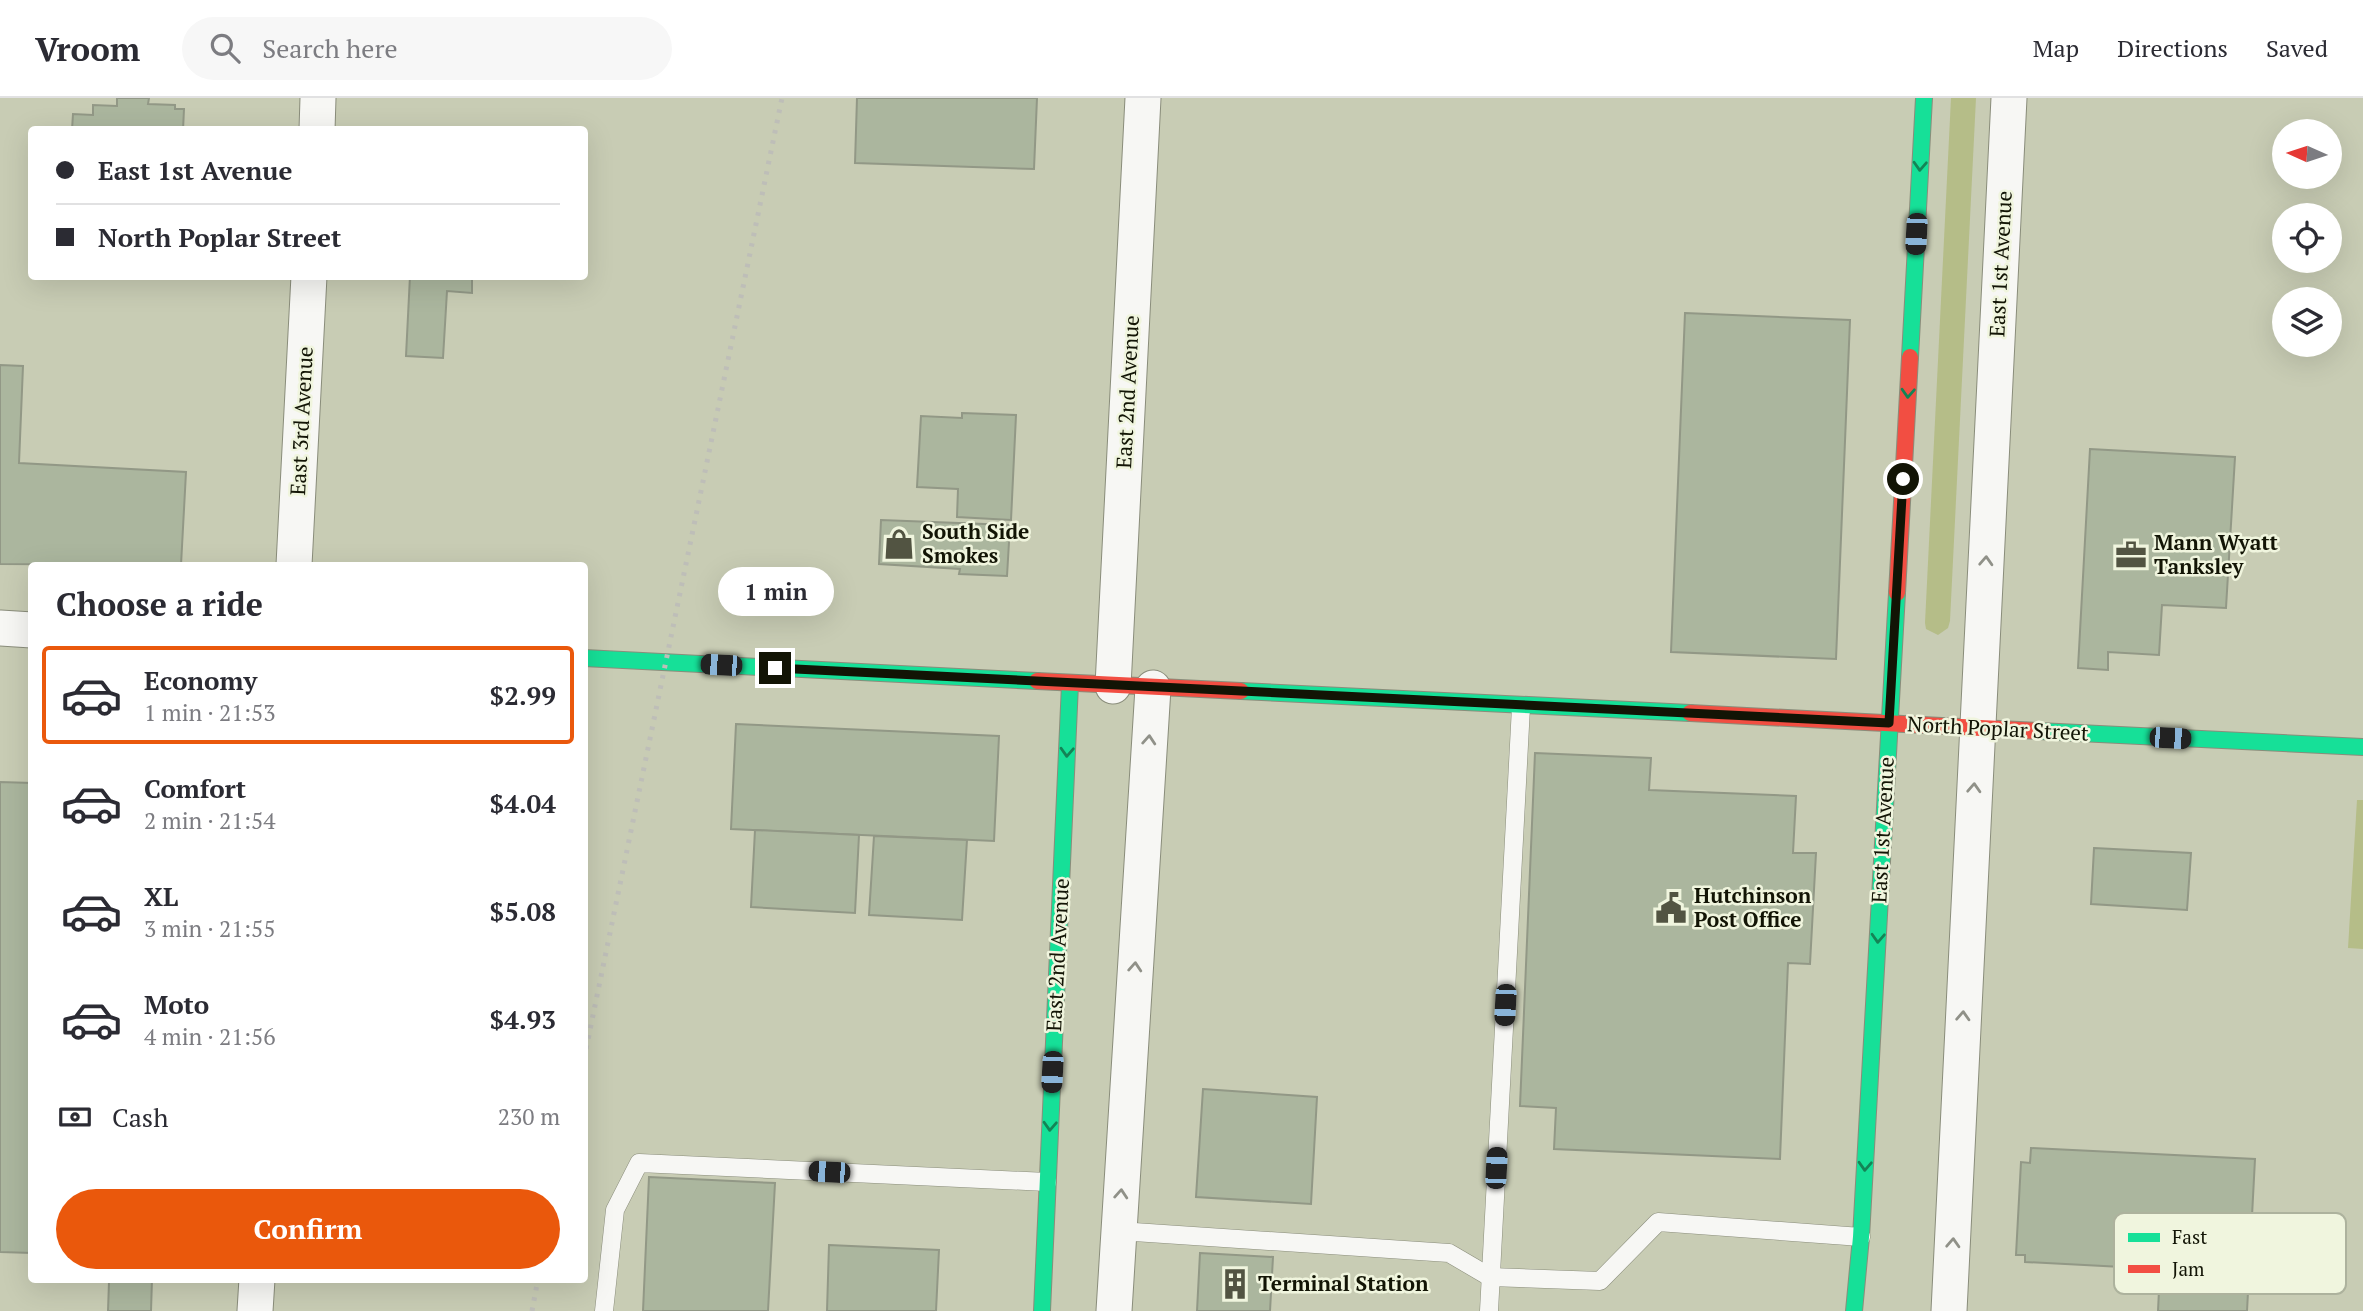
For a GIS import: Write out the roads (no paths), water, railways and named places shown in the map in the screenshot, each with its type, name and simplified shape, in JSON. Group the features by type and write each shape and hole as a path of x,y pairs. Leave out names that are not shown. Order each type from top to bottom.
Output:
{"street":[{"path":"317,126 318,98"},
{"name":"East 2nd Avenue","path":"1113,685 1143,98"},
{"name":"East 1st Avenue","path":"1854,1311 1861,1237 1924,98"},
{"name":"East 1st Avenue","path":"1949,1311 2009,98"},
{"name":"East 3rd Avenue","path":"294,562 309,280"},
{"path":"0,628 28,630"},
{"name":"North Poplar Street","path":"588,658 1521,707 2363,747"},
{"name":"East 2nd Avenue","path":"1042,1311 1070,684"},
{"path":"1114,1311 1153,688"},
{"path":"255,1311 257,1283"}],"lane":[{"path":"1489,1311 1521,707"},
{"path":"604,1311 615,1210 639,1163 1047,1182"},
{"path":"1119,1231 1449,1253 1490,1276 1600,1281 1658,1222 1861,1237"}],"railway":[{"path":"588,1040 782,98"},
{"path":"532,1311 537,1283"}],"place":[{"name":"South Side Smokes","path":"899,544"},
{"name":"Mann Wyatt Tanksley","path":"2131,555"},
{"name":"Hutchinson Post Office","path":"1671,908"},
{"name":"Terminal Station","path":"1235,1284"}]}
